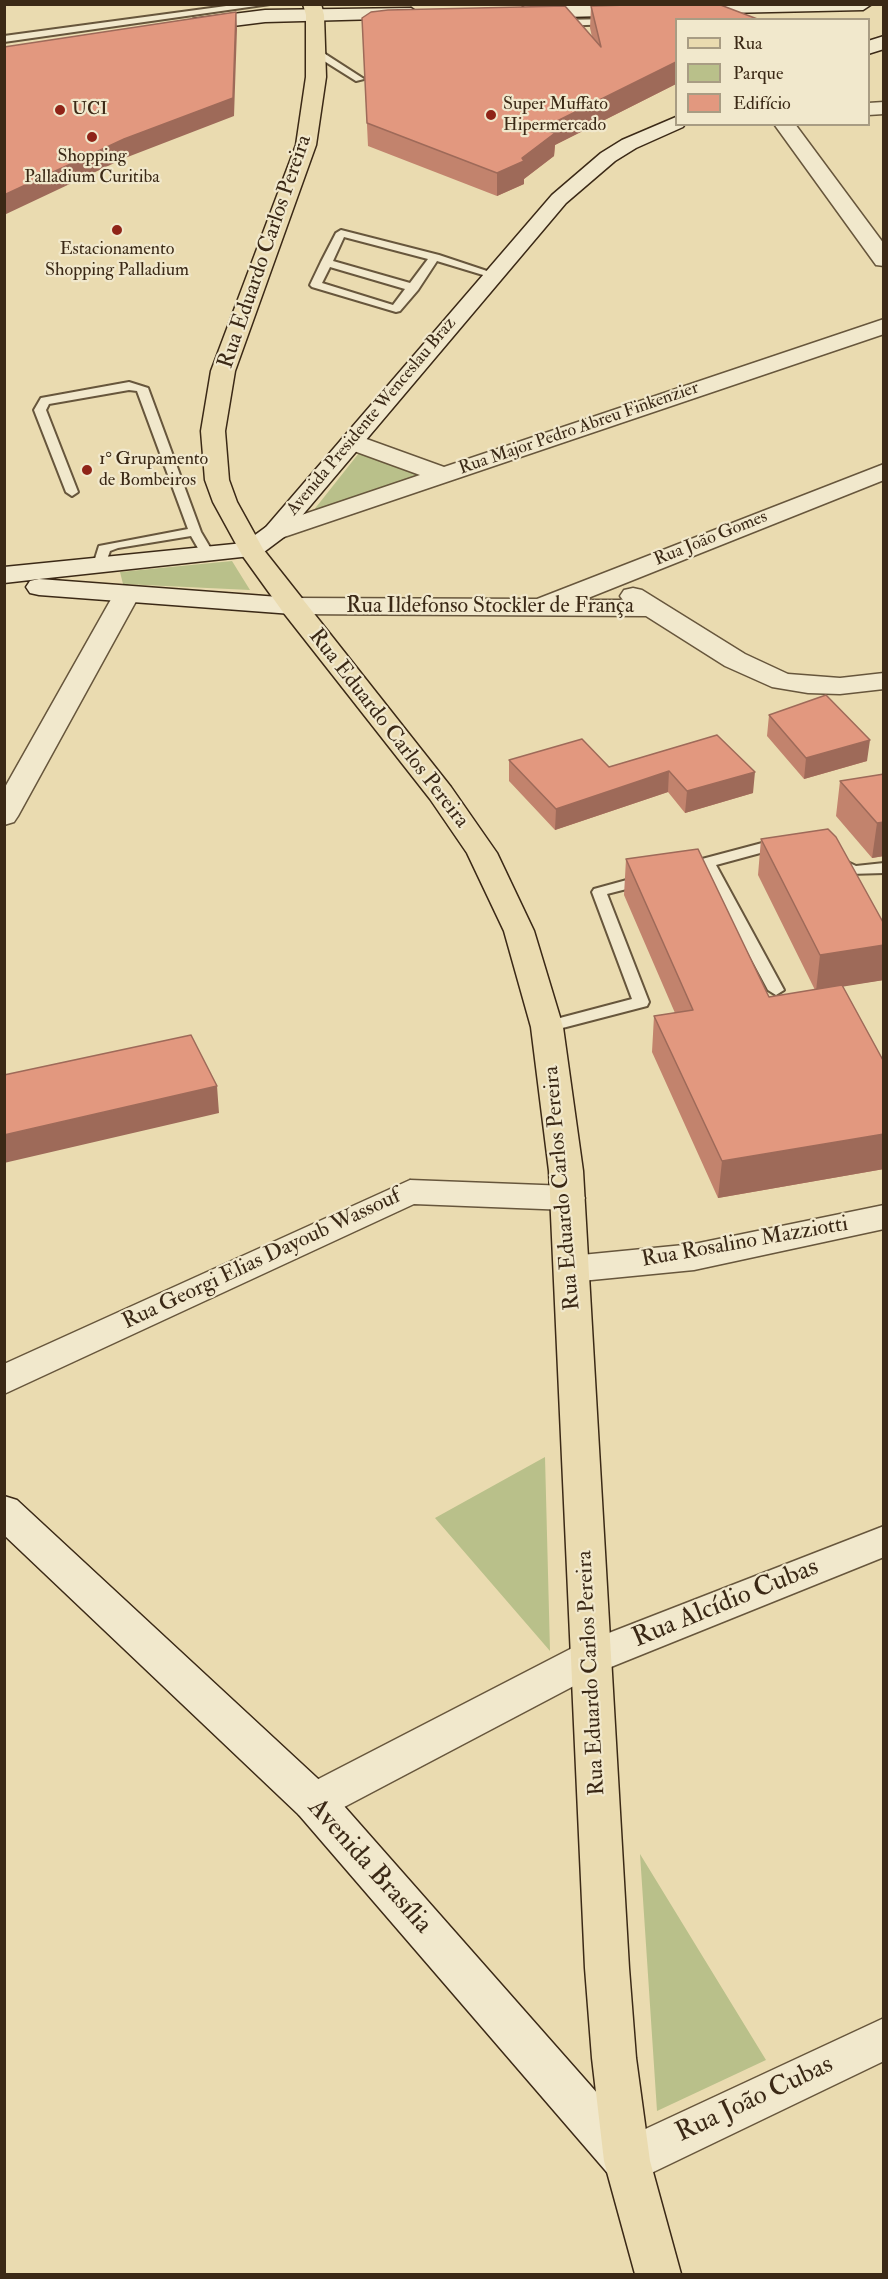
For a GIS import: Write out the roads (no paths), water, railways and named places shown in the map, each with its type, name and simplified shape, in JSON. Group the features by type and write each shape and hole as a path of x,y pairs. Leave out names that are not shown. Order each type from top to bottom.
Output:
{"main road":[{"name":"Rua Eduardo Carlos Pereira","path":"314,10 315,95 304,153 231,348 215,411 213,455 217,480 237,527 263,541 292,606 441,793 482,853 506,898 523,941 547,1027 560,1108 567,1198 607,1968 614,2058 627,2161"},
{"name":"Avenida Brasília","path":"627,2161 658,2274"}],"street":[{"path":"674,10 862,4"},
{"path":"4,51 314,10 431,14"},
{"path":"512,16 646,16"},
{"name":"Avenida Presidente Wenceslau Braz","path":"263,541 352,442 493,275 576,183 629,144 675,123"},
{"path":"785,126 884,260"},
{"path":"861,230 884,227"},
{"name":"Rua Major Pedro Abreu Finkenzier","path":"263,541 444,475 884,326"},
{"path":"352,442 444,475"},
{"name":"Rua João Gomes","path":"538,608 884,471"},
{"path":"4,575 208,554 263,541"},
{"path":"609,579 652,608"},
{"name":"Rua Ildefonso Stockler de França","path":"4,584 292,606 652,608 735,660 782,681 840,686 884,681"},
{"path":"4,816 127,594"},
{"name":"Rua Georgi Elias Dayoub Wassouf","path":"4,1380 410,1192 567,1198"},
{"name":"Rua Rosalino Mazziotti","path":"571,1269 694,1257 884,1217"},
{"name":"Avenida Brasília","path":"4,1511 314,1802 627,2161"},
{"name":"Rua Alcídio Cubas","path":"314,1802 592,1658 884,1541"},
{"name":"Rua João Cubas","path":"627,2161 884,2039"}],"lane":[{"path":"4,39 266,4"},
{"path":"316,52 359,79"},
{"path":"435,257 414,288 396,309 316,285 341,233 435,257 493,275"},
{"path":"326,262 414,288"},
{"path":"72,492 40,410 45,401 129,386 142,388 195,532 208,554"},
{"path":"99,566 104,549 195,532"},
{"path":"547,1027 641,1002 599,892 800,839"},
{"path":"828,853 843,867 854,871 884,868"},
{"path":"707,862 776,990"}],"place":[{"name":"UCI","path":"60,110"},
{"name":"Super Muffato Hipermercado","path":"491,115"},
{"name":"Shopping Palladium Curitiba","path":"92,137"},
{"name":"Estacionamento Shopping Palladium","path":"117,230"},
{"name":"1° Grupamento de Bombeiros","path":"87,470"}]}
